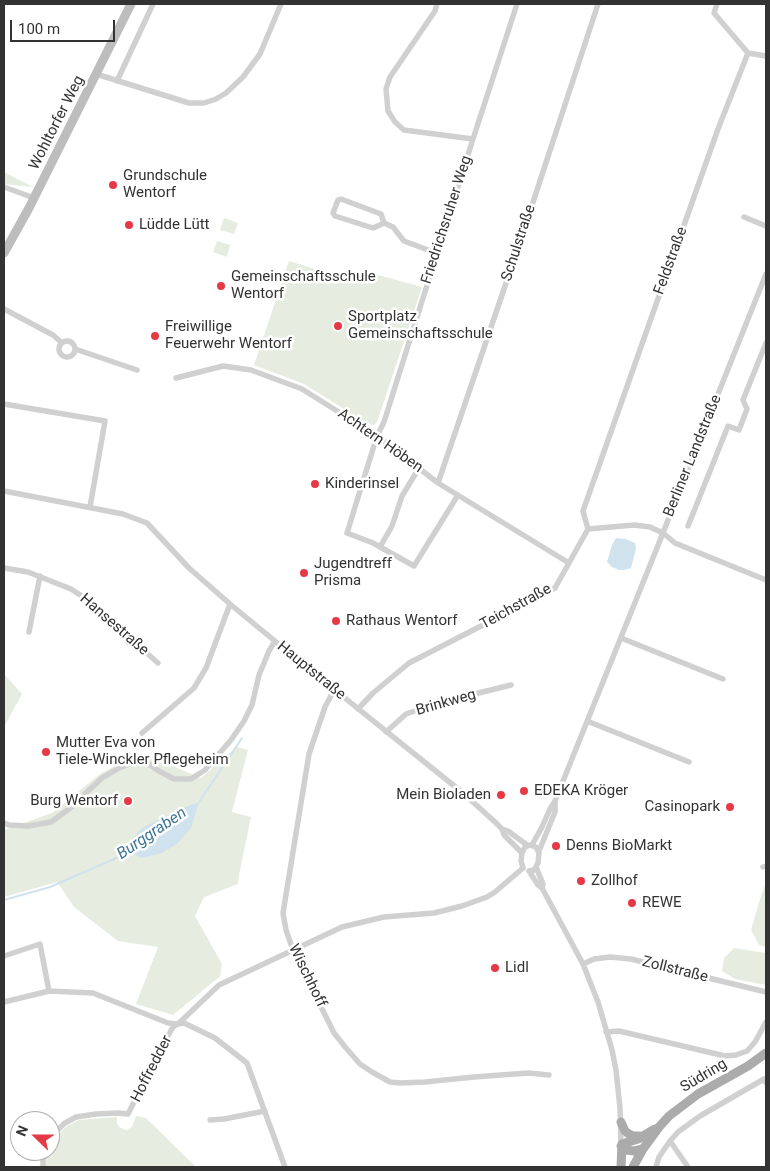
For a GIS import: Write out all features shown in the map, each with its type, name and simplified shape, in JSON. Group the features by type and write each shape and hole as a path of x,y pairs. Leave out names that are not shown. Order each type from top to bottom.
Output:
{"main road":[{"name":"Wohltorfer Weg","path":"4,253 34,198 131,4"},
{"name":"Südring","path":"633,1167 659,1126 669,1116 698,1094 748,1066 766,1053"},
{"path":"621,1122 625,1131 629,1134 643,1136"},
{"name":"Südring","path":"621,1145 643,1136 659,1126"},
{"path":"621,1145 626,1150 643,1149"},
{"path":"621,1145 622,1167"}],"street":[{"path":"118,81 153,4"},
{"path":"96,74 189,103 204,103 216,99 226,93 243,77 260,54 281,4"},
{"path":"437,4 435,11 390,78 386,89 388,111 394,122 404,130 473,139"},
{"name":"Friedrichsruher Weg","path":"380,547 347,533 517,4"},
{"name":"Schulstraße","path":"438,482 519,245 598,4"},
{"path":"717,4 714,13 748,53 766,56"},
{"name":"Feldstraße","path":"588,529 583,511 718,129 748,53"},
{"path":"4,187 34,198"},
{"path":"384,223 373,228 335,216 333,213 338,200 341,199 380,214 384,223 393,227 404,241 436,253"},
{"path":"744,217 766,226"},
{"name":"Berliner Landstraße","path":"530,845 542,827 555,801 664,533 766,274"},
{"path":"4,309 53,335 62,343"},
{"path":"75,349 71,356 68,357 63,356 59,350 60,345 67,341 72,343 75,349 137,370"},
{"name":"Berliner Landstraße","path":"688,526 728,426 739,430 747,408 743,400 766,343"},
{"name":"Achtern Höben","path":"176,378 223,366 251,370 302,389 377,436 438,482 569,563"},
{"path":"4,404 105,421 90,507"},
{"path":"419,468 402,496 392,526 380,547 414,566 458,495"},
{"name":"Hauptstraße","path":"4,491 123,514 147,523 189,568 230,604 463,793 502,829 530,845"},
{"path":"588,529 634,525 644,526 664,533 675,543 766,580"},
{"name":"Teichstraße","path":"358,709 373,693 409,663 555,588 588,529"},
{"name":"Hansestraße","path":"4,568 28,572 72,589 158,663"},
{"path":"29,632 40,576"},
{"path":"142,733 194,688 206,668 230,604"},
{"path":"621,638 723,680"},
{"path":"4,823 28,826 51,822 73,806 102,778 119,768 135,762 147,763 174,779 191,779 205,770 231,740 244,721 252,705 259,675 275,641"},
{"name":"Brinkweg","path":"386,732 406,714 438,703 511,685"},
{"name":"Wischhoff","path":"334,690 325,707 309,754 283,913 286,930 293,950 334,1033 360,1064 390,1082 425,1082 528,1073 549,1075"},
{"path":"587,721 689,762"},
{"name":"Berliner Landstraße","path":"539,851 555,812 555,801"},
{"name":"Hauptstraße","path":"502,829 504,835 522,853"},
{"path":"529,871 534,870 536,867 539,851 530,845 525,847 522,853 522,868 529,871 542,888 583,964 598,1002 616,1070 619,1091 621,1145"},
{"path":"536,867 543,884 542,888"},
{"name":"Hoffredder","path":"60,1128 76,1117 96,1114 128,1114 173,1027 219,985 342,927 384,917 434,913 487,897 522,868"},
{"path":"4,956 40,944 49,991"},
{"name":"Zollstraße","path":"583,964 594,959 610,957 631,959 766,992"},
{"path":"4,1002 49,991 93,993 168,1023 184,1024 215,1038 247,1063 285,1167"},
{"path":"606,1032 619,1031 725,1056 736,1055 747,1050 755,1042 766,1022"},
{"path":"656,1167 659,1156 678,1132 700,1116 764,1079 766,1083"},
{"path":"210,1120 265,1111"},
{"path":"670,1141 688,1167"}],"shaded area":[{"path":"4,172 33,187 4,184"},
{"path":"224,218 238,223 234,234 220,230"},
{"path":"217,241 230,245 227,257 213,252"},
{"name":"Sportplatz Gemeinschaftsschule","path":"289,261 363,284 367,272 422,287 377,422 374,425 368,424 304,384 254,365"},
{"path":"4,674 22,694 4,727"},
{"path":"237,747 248,750 232,812 251,817 238,884 204,897 195,916 222,964 220,977 173,1015 136,1004 158,947 118,941 74,907 57,882 4,897 4,830 52,813 100,774 133,756 156,759 201,778"},
{"path":"766,882 766,947 759,945 751,930"},
{"path":"734,948 766,953 766,985 735,979 722,971 724,958"},
{"path":"136,1116 146,1118 196,1167 45,1167 46,1161 60,1161 60,1132 79,1120 117,1117 119,1127 126,1130 132,1127"}],"water":[{"path":"616,538 635,543 636,549 631,568 619,570 607,562"},
{"path":"199,802 191,828 178,843 162,853 142,858 130,853 132,839 142,828"}],"waterway":[{"name":"Burggraben","path":"199,802 242,738"},
{"name":"Burggraben","path":"4,900 50,887 130,852"}],"place":[{"name":"Grundschule Wentorf","path":"113,185"},
{"name":"Lüdde Lütt","path":"129,225"},
{"name":"Gemeinschaftsschule Wentorf","path":"221,286"},
{"name":"Sportplatz Gemeinschaftsschule","path":"338,326"},
{"name":"Freiwillige Feuerwehr Wentorf","path":"155,336"},
{"name":"Kinderinsel","path":"315,484"},
{"name":"Jugendtreff Prisma","path":"304,573"},
{"name":"Rathaus Wentorf","path":"336,621"},
{"name":"Mutter Eva von Tiele-Winckler Pflegeheim","path":"46,752"},
{"name":"EDEKA Kröger","path":"524,791"},
{"name":"Mein Bioladen","path":"501,795"},
{"name":"Burg Wentorf","path":"128,801"},
{"name":"Casinopark","path":"730,807"},
{"name":"Denns BioMarkt","path":"556,846"},
{"name":"Zollhof","path":"581,881"},
{"name":"REWE","path":"632,903"},
{"name":"Lidl","path":"495,968"}]}
